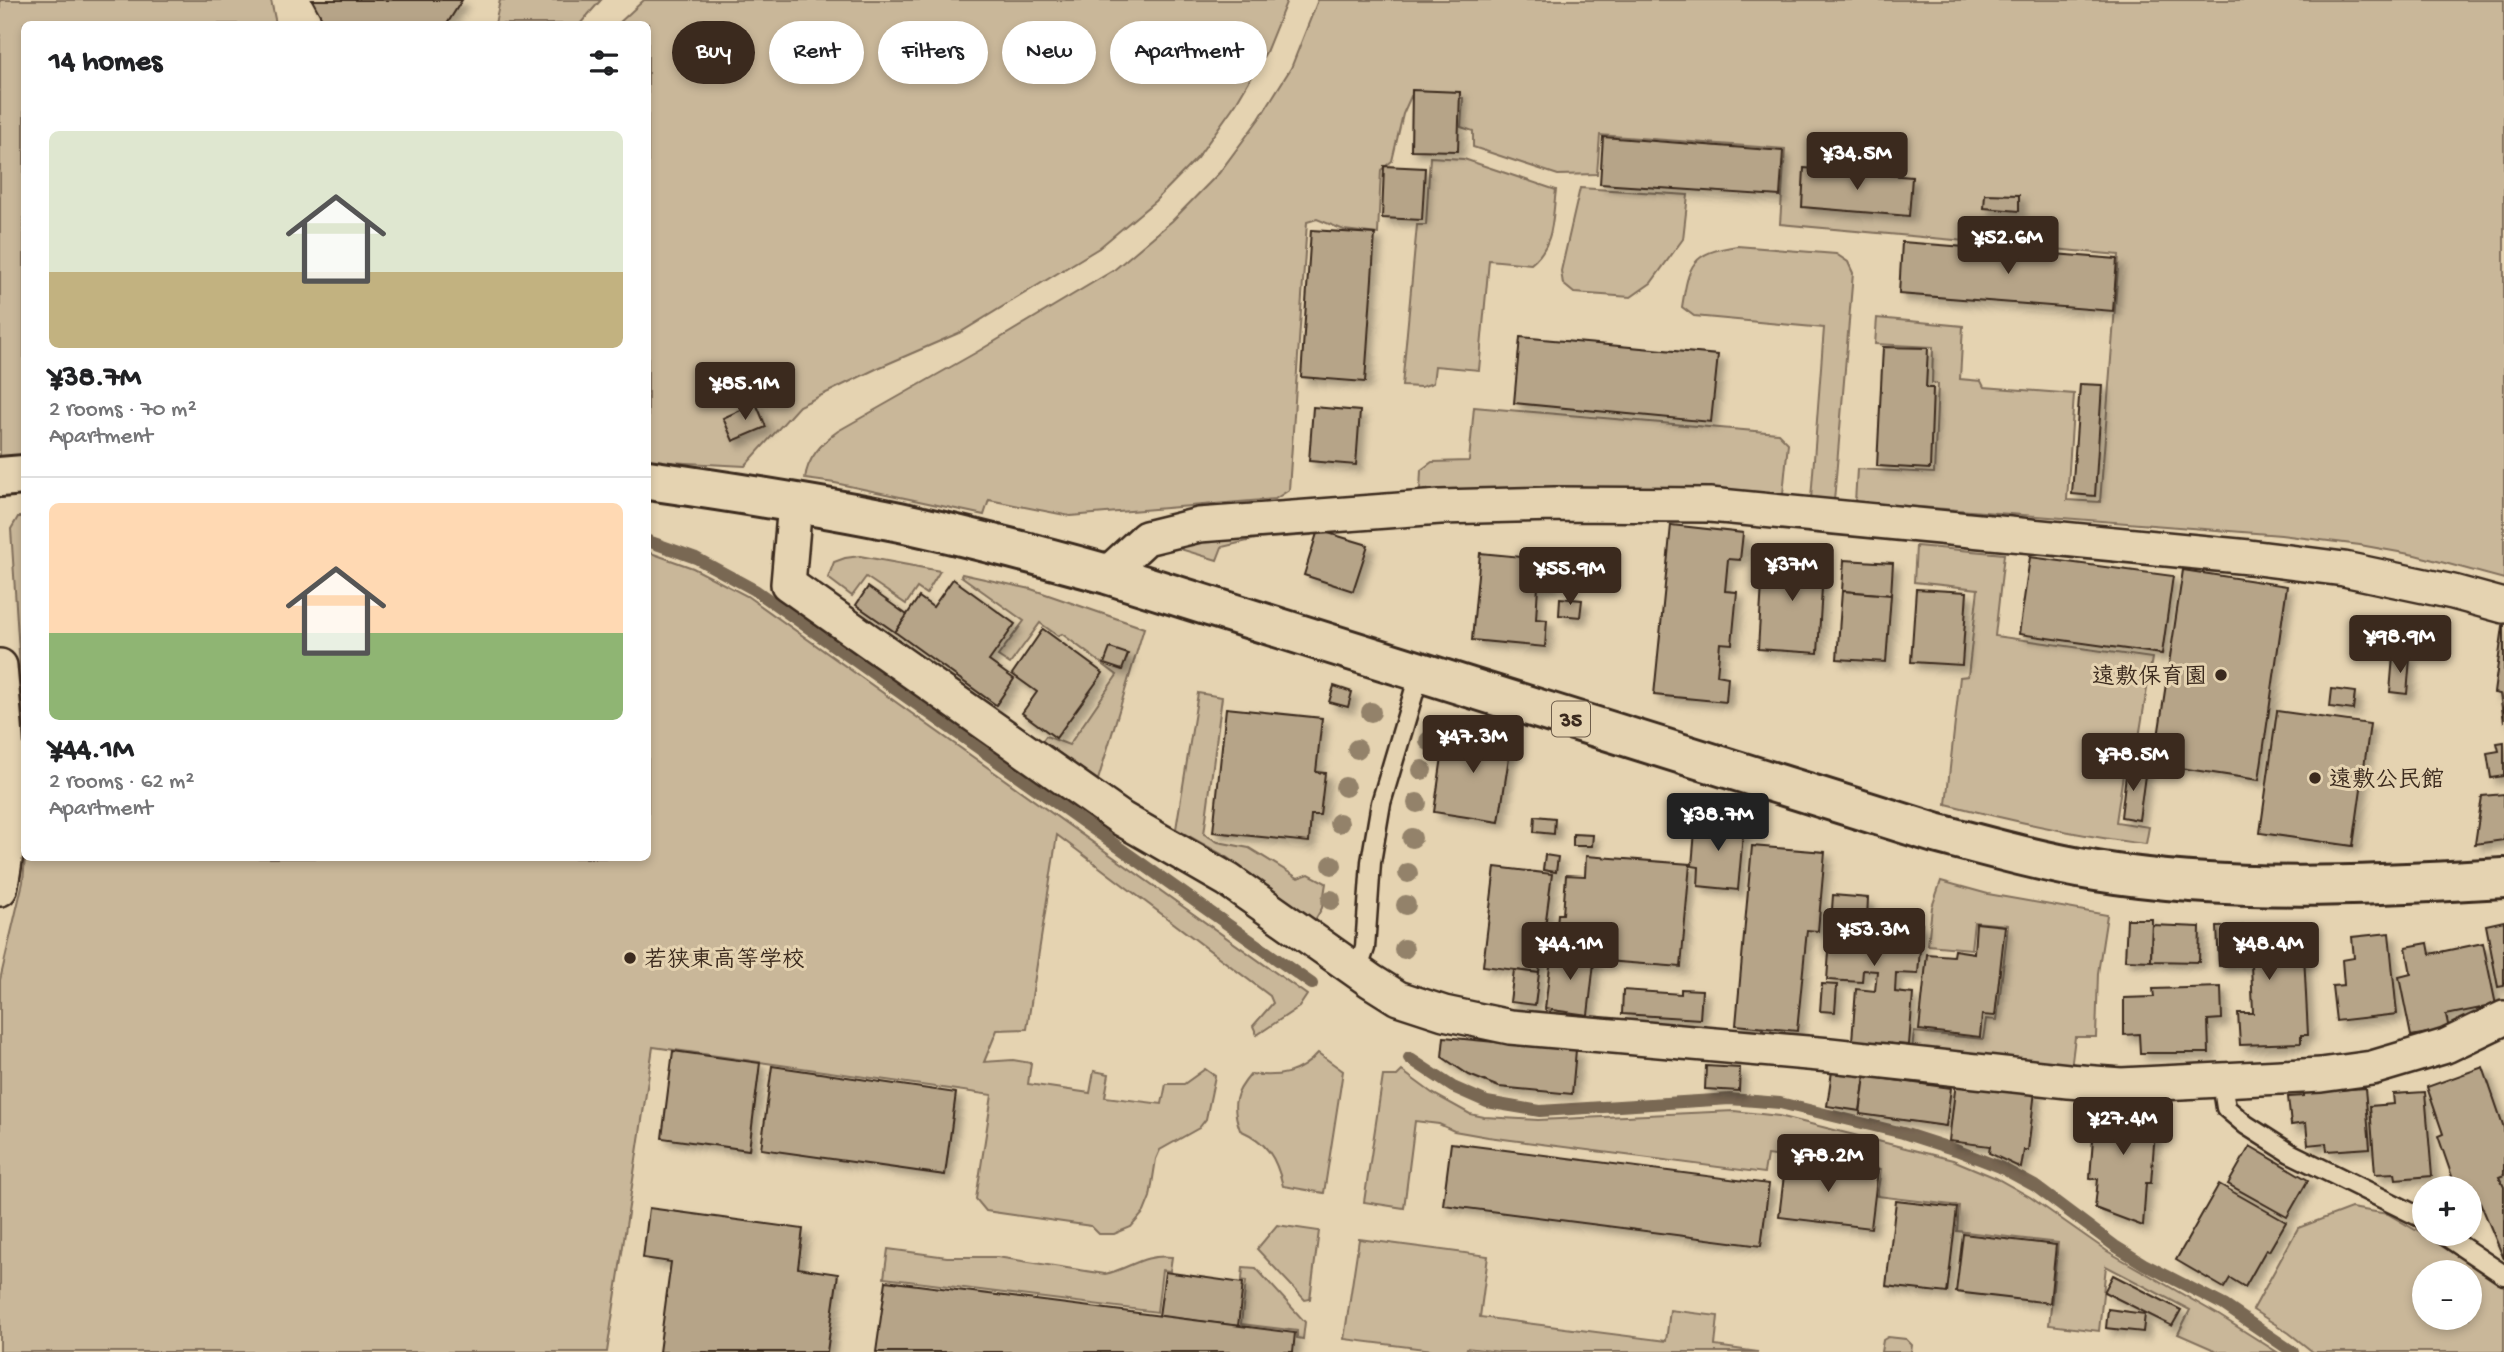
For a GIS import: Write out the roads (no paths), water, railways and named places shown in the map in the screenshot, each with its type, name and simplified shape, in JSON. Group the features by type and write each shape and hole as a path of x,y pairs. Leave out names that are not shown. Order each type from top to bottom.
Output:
{"main road":[{"path":"0,477 21,475"},
{"name":"35","path":"651,480 899,522 996,544 1107,574 1935,833 2017,855 2096,871 2243,885 2391,884 2504,878"}],"street":[{"path":"795,503 788,584 1122,819 1228,880 1398,998 1444,1013 1510,1027 1830,1055 2121,1085 2222,1082 2321,1075 2372,1068 2446,1046 2504,1018"},
{"path":"1107,574 1146,538 1199,525 1440,507 1555,503 1710,505 2330,567 2453,592 2504,606"},
{"path":"0,667 8,768 7,821 0,889"}],"lane":[{"path":"1357,971 1365,948 1371,862 1381,803 1420,672"},
{"path":"2222,1082 2226,1108 2246,1125 2290,1153 2412,1213"},
{"path":"2458,1246 2504,1275"}],"waterway":[{"path":"651,542 696,558 755,590 1312,984"},
{"path":"1409,1058 1453,1087 1487,1102 1540,1111 1730,1099 1780,1103 1903,1133 1956,1150 2000,1167 2035,1186 2115,1246 2224,1305 2293,1352"}],"place":[{"name":"遠敷保育園","path":"2221,675"},
{"name":"遠敷公民館","path":"2315,778"},
{"name":"若狭東高等学校","path":"630,958"}]}
